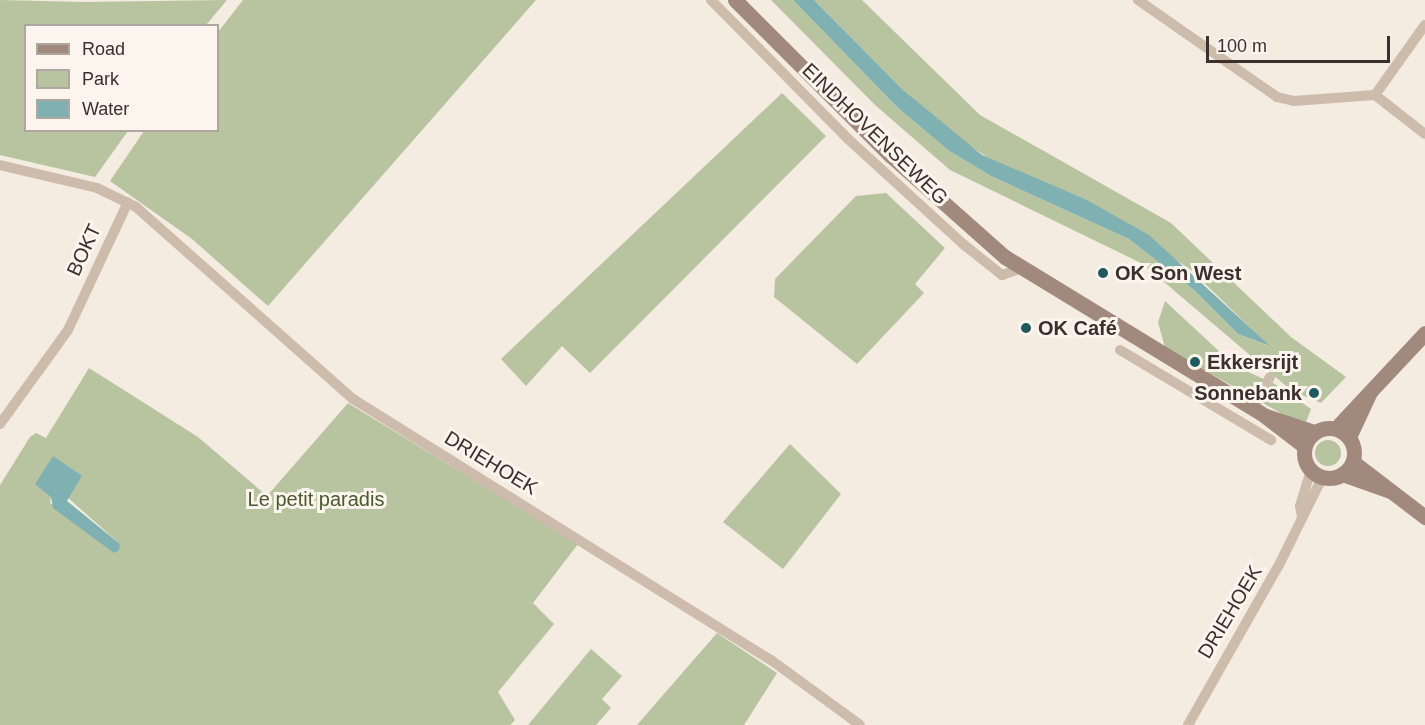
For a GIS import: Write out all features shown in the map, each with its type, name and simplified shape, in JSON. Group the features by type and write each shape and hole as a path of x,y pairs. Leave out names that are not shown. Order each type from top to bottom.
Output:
{"main road":[{"name":"EINDHOVENSEWEG","path":"735,0 890,155 966,225 1022,268 1217,396 1314,432"},
{"path":"1390,491 1342,474 1316,474 1305,446 1314,432 1336,428 1425,333"},
{"path":"1370,392 1349,437 1353,462 1425,517"},
{"name":"EINDHOVENSEWEG","path":"1259,412 1305,446"},
{"path":"1336,428 1349,437"},
{"path":"1342,474 1353,462"}],"street":[{"name":"EINDHOVENSEWEG","path":"711,0 839,130 963,244 1002,275 1022,268"},
{"path":"1138,0 1277,97 1294,101 1375,95 1425,134"},
{"path":"1375,95 1425,25"},
{"path":"0,165 97,188 128,202"},
{"name":"BOKT","path":"0,424 68,330 128,202"},
{"name":"DRIEHOEK","path":"128,202 364,407 771,660 860,725"},
{"name":"EINDHOVENSEWEG","path":"1120,350 1217,396 1271,440"},
{"path":"1259,412 1270,378"},
{"name":"DRIEHOEK","path":"1188,725 1302,518 1300,506 1316,474"}],"green space":[{"path":"0,0 84,2 227,0 207,24 24,24 24,132 127,132 95,177 0,155"},
{"path":"243,0 536,0 268,306 192,239 110,181 143,132 219,132 219,31"},
{"path":"771,0 793,0 897,107 948,150 991,176 1129,239 1194,290 1238,334 1269,346 1191,270 1085,199 996,163 964,142 902,89 814,0 862,0 980,115 1171,223 1291,337 1346,377 1321,403 1292,391 1143,264 950,170 875,105"},
{"path":"782,93 826,136 590,373 562,346 526,386 501,359"},
{"path":"886,193 945,248 915,284 924,293 857,364 774,297 775,279 856,196"},
{"path":"1165,301 1235,366 1275,384 1311,409 1306,422 1284,415 1165,348 1158,322"},
{"name":"Le petit paradis","path":"89,368 198,437 267,496 348,403 578,544 533,603 554,624 498,692 515,720 510,725 0,725 0,485 30,437 36,433 46,438","holes":["51,497 67,497 120,544 50,503"]},
{"path":"1328,440 1337,444 1341,453 1337,462 1328,466 1319,462 1315,453 1319,444"},
{"path":"790,444 841,494 783,569 723,522"},
{"path":"717,633 777,673 744,725 637,725"},
{"path":"591,649 622,676 602,699 611,708 596,725 528,725"}],"water":[{"path":"793,0 814,0 902,89 982,155 1085,199 1149,235 1270,346 1238,334 1194,290 1129,239 991,176 948,150 897,107"},
{"path":"53,456 82,476 67,501 120,544 119,550 114,553 53,508 51,497 35,484"}],"place":[{"name":"OK Son West","path":"1103,273"},
{"name":"OK Café","path":"1026,328"},
{"name":"Ekkersrijt","path":"1195,362"},
{"name":"Sonnebank","path":"1314,393"}]}
